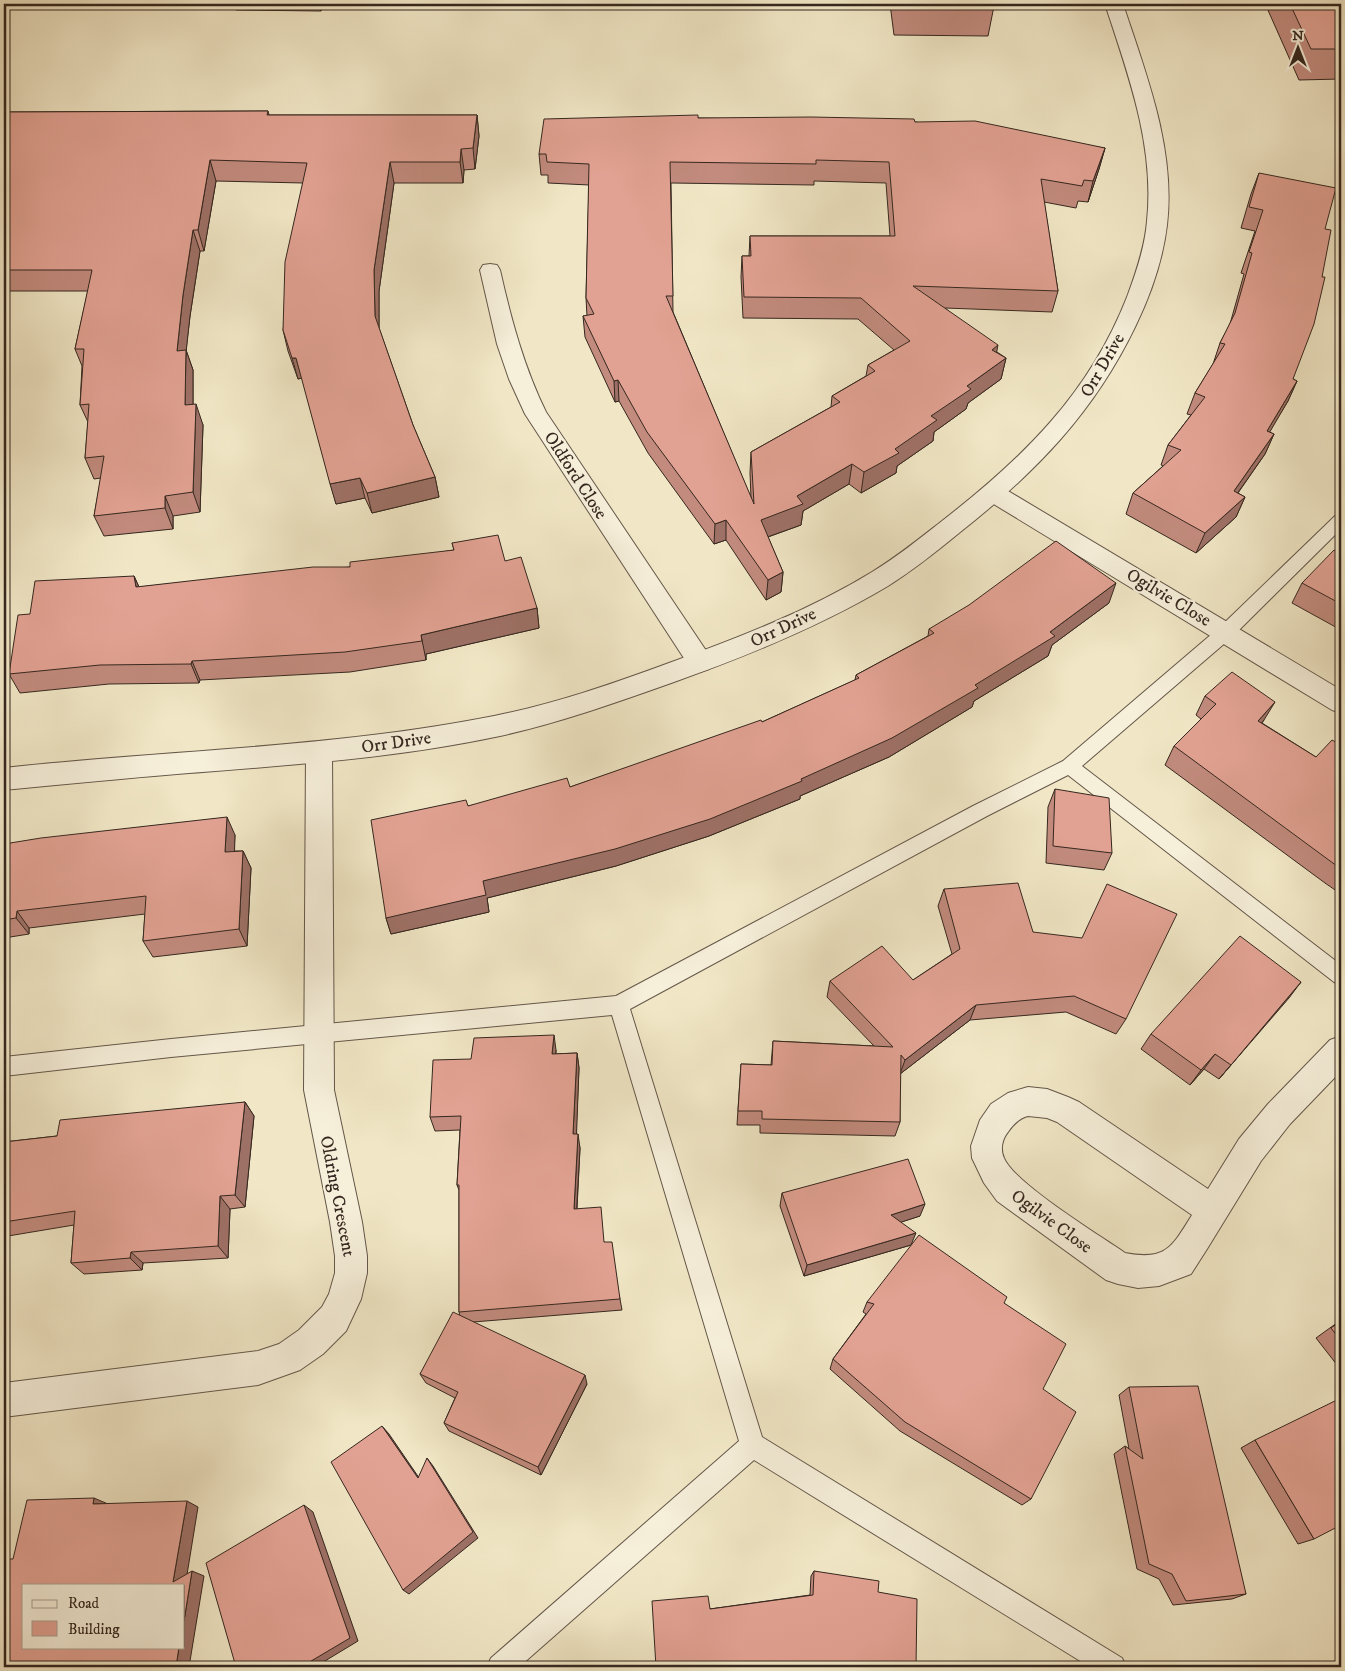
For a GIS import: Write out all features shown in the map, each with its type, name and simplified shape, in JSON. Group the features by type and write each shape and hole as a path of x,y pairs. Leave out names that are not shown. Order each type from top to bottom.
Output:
{"street":[{"name":"Orr Drive","path":"4,779 135,765 319,752 404,742 493,726 554,712 619,692 765,637 875,582 912,557 995,494 1039,451 1090,390 1113,351 1136,299 1151,254 1158,216 1154,136 1148,110 1114,4"},
{"name":"Oldford Close","path":"490,270 500,321 514,369 532,406 700,662"},
{"name":"Ogilvie Close","path":"995,494 1341,703"},
{"name":"Oldring Crescent","path":"4,1400 258,1368 288,1358 311,1342 334,1319 344,1299 350,1273 351,1256 346,1222 322,1112 318,1034 319,752"},
{"name":"Ogilvie Close","path":"1212,1210 1068,1112 1050,1103 1031,1100 1017,1104 1002,1112 989,1133 987,1153 994,1173 1008,1190 1118,1268 1138,1272 1159,1270 1179,1262 1196,1238 1250,1150 1279,1114 1341,1050"}],"lane":[{"path":"4,1067 619,1005 980,811 1069,766 1226,632 1341,520"},
{"path":"1069,766 1341,976"},
{"path":"619,1005 752,1445 1113,1667"},
{"path":"500,1667 752,1445"}],"building":[{"path":"898,4 993,4 994,6"},
{"path":"1290,4 1341,4 1341,49 1311,49"},
{"path":"268,111 267,115 477,115 473,148 461,149 460,162 390,162 374,270 375,316 413,425 435,477 367,493 360,478 330,484 296,358 292,358 283,330 285,262 307,163 210,160 198,230 193,230 177,351 186,350 185,405 196,404 193,492 165,496 165,508 94,516 104,456 85,458 89,404 80,405 84,349 75,349 92,270 4,270 4,112"},
{"path":"698,115 698,118 811,117 914,119 915,122 975,121 1105,148 1093,181 1084,180 1082,186 1041,179 1058,291 913,286 998,345 992,350 1006,358 967,386 971,389 931,416 937,420 895,449 899,453 864,472 852,464 797,496 803,504 761,520 783,572 768,580 726,520 715,524 647,432 618,380 614,381 583,316 594,314 586,298 589,164 547,162 546,154 539,154 544,119","holes":["816,160 889,162 895,236 750,236 751,256 742,256 744,297 861,298 910,341 868,365 875,371 832,396 840,402 751,452 754,504 666,296 673,296 670,162 816,164"]},
{"path":"1259,173 1336,188 1325,229 1331,230 1322,277 1325,277 1314,324 1293,379 1297,381 1267,431 1274,434 1234,491 1245,497 1205,533 1133,493 1181,450 1168,445 1205,397 1195,393 1225,344 1220,343 1235,313 1252,253 1249,252 1263,210 1249,207"},
{"path":"498,535 505,561 521,557 537,608 421,635 422,641 345,652 192,661 191,664 100,665 9,674 18,615 30,614 35,581 134,576 136,587 313,567 350,567 350,562 454,550 452,543"},
{"path":"1056,541 1116,583 1050,632 1055,636 975,685 978,688 892,738 801,779 802,781 710,819 615,849 483,881 486,895 386,918 371,820 466,800 468,806 567,778 570,787 761,720 762,722 859,678 856,675 934,633 929,629 969,605"},
{"path":"1334,550 1341,554 1341,604 1302,583"},
{"path":"1232,672 1275,702 1258,721 1316,757 1332,740 1341,745 1341,869 1174,746 1216,704 1205,696"},
{"path":"1055,789 1109,798 1112,853 1053,846"},
{"path":"227,817 225,852 243,851 239,929 143,941 146,896 17,911 16,918 4,920 4,844 41,838"},
{"path":"1018,883 1033,932 1082,938 1107,884 1177,914 1126,1019 1074,996 976,1005 905,1060 901,1055 900,1122 762,1119 762,1111 738,1111 741,1064 772,1065 773,1041 893,1047 830,981 882,946 913,980 960,949 944,889"},
{"path":"1240,936 1301,982 1231,1065 1215,1054 1201,1070 1151,1034"},
{"path":"554,1035 552,1054 577,1053 573,1134 578,1134 574,1209 601,1207 604,1242 612,1242 620,1299 459,1312 459,1185 457,1185 461,1116 430,1117 433,1060 471,1059 474,1038"},
{"path":"245,1102 235,1195 220,1196 218,1246 131,1252 130,1258 71,1263 75,1211 4,1222 4,1142 57,1136 60,1120"},
{"path":"908,1159 925,1204 891,1215 916,1233 807,1265 782,1193"},
{"path":"919,1235 1007,1297 1004,1303 1066,1344 1043,1389 1076,1412 1031,1499 905,1422 833,1359 874,1304 867,1302"},
{"path":"453,1312 585,1375 538,1467 444,1423 458,1392 420,1374"},
{"path":"1341,1321 1341,1341 1331,1328"},
{"path":"1198,1386 1246,1594 1186,1601 1172,1574 1149,1564 1125,1446 1143,1459 1129,1387"},
{"path":"1341,1398 1341,1525 1314,1539 1255,1440"},
{"path":"382,1426 418,1478 427,1458 473,1532 403,1590 331,1462"},
{"path":"94,1498 93,1504 187,1501 173,1582 192,1571 185,1615 185,1584 22,1584 22,1648 179,1648 176,1667 4,1667 4,1559 13,1559 27,1500"},
{"path":"304,1505 350,1638 301,1667 236,1667 206,1563"},
{"path":"814,1571 879,1581 878,1592 917,1599 916,1667 656,1667 652,1601 708,1596 710,1609 813,1595"}]}
